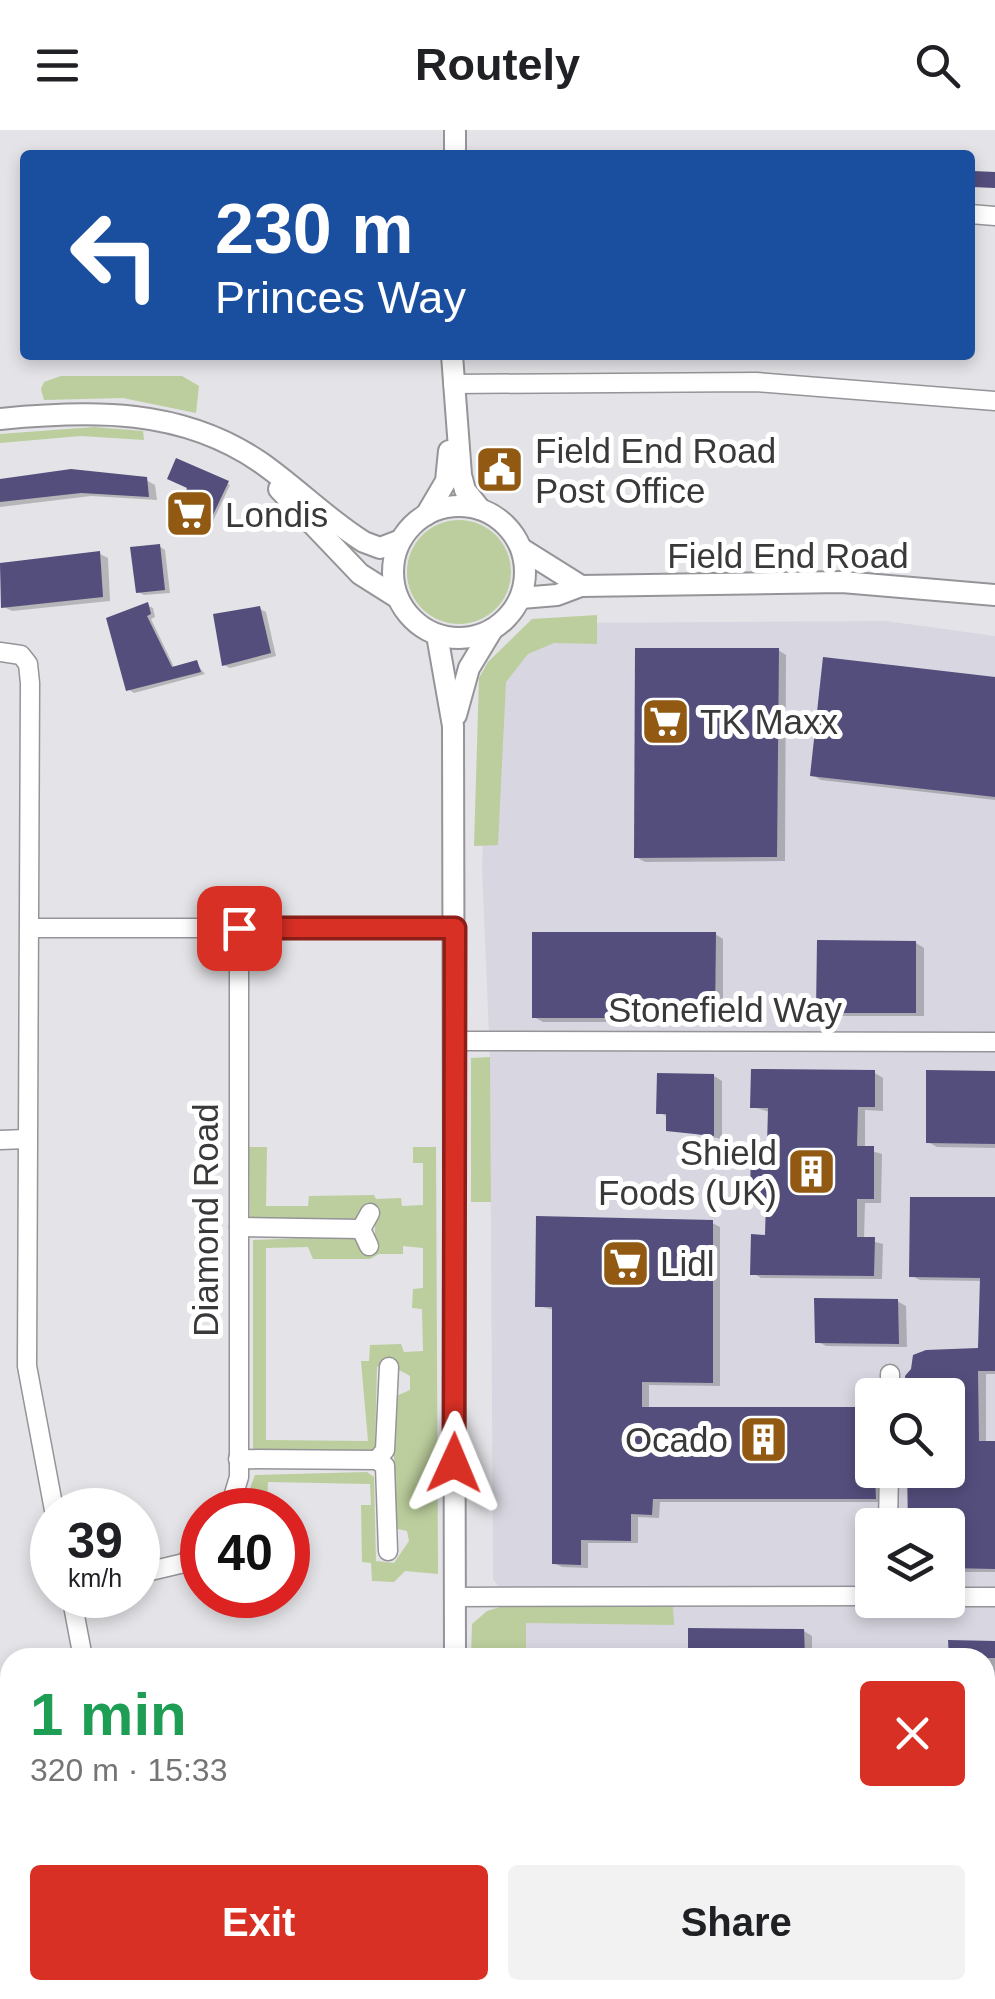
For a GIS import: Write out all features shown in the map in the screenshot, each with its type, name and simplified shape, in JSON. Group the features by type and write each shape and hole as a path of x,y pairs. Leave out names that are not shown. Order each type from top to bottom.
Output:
{"street":[{"path":"452,360 461,475 465,490 480,509"},
{"path":"453,384 756,382 995,401"},
{"path":"0,420 70,413 133,415 200,430 238,450 364,542 380,548 402,540 436,504 446,478 453,384"},
{"path":"238,450 360,574 398,598"},
{"path":"426,515 443,508 480,509 500,519 522,549 581,586"},
{"path":"402,540 393,576 398,598 412,619 437,635 475,637 509,616 526,577 522,549"},
{"name":"Field End Road","path":"520,598 557,595 581,586 842,582 995,595"},
{"path":"453,726 469,668 492,630"},
{"path":"437,635 453,726 455,1648"},
{"path":"2,652 21,654 28,664 27,1366 50,1488"},
{"path":"30,928 455,928"},
{"name":"Diamond Road","path":"236,1488 239,928"},
{"name":"Stonefield Way","path":"454,1041 995,1042"},
{"path":"0,1140 27,1140"},
{"path":"238,1227 367,1229"},
{"path":"377,1460 385,1450 390,1367"},
{"path":"238,1459 377,1460 385,1466 388,1551"},
{"path":"454,1598 855,1596"},
{"path":"965,1596 995,1597"},
{"path":"76,1618 81,1648"}],"shaded area":[{"path":"886,621 995,636 995,1648 526,1648 526,1623 493,1579 490,1057 482,868 488,701 549,623"}],"green space":[{"path":"61,376 182,376 199,386 196,413 123,398 44,400 44,382"},
{"path":"94,427 143,431 144,440 81,436 0,443 0,434"},
{"path":"459,520 479,524 496,535 507,552 511,572 507,592 496,609 479,620 459,624 439,620 422,609 411,592 407,572 411,552 422,535 439,524"},
{"path":"597,615 597,644 554,643 528,654 506,682 498,845 474,846 479,678 488,662 532,619"},
{"path":"490,1057 491,1202 471,1202 471,1058"},
{"path":"249,1147 267,1147 266,1206 308,1206 309,1196 374,1195 376,1199 401,1198 402,1206 423,1205 423,1163 413,1163 413,1147 436,1147 438,1574 405,1571 394,1582 372,1581 371,1563 362,1562 361,1505 371,1505 370,1484 268,1482 268,1488 250,1488 255,1475 367,1472 374,1477 376,1561 394,1563 409,1541 407,1531 394,1528 394,1397 410,1390 410,1376 385,1362 377,1367 375,1447 369,1452 253,1452 253,1240 355,1236 375,1242 375,1216 362,1208 355,1221 250,1220","holes":["403,1246 423,1248 423,1288 413,1289 412,1308 422,1309 423,1351 404,1352 401,1344 370,1345 369,1361 361,1361 368,1441 266,1440 266,1248 308,1247 313,1259 370,1259 379,1254 403,1254"]},
{"path":"673,1606 674,1625 526,1623 526,1648 471,1648 472,1624 487,1611 500,1607"}],"building":[{"path":"975,171 995,172 995,188 975,187"},
{"path":"176,458 229,481 204,534 174,518 187,488 167,479"},
{"path":"71,469 147,477 149,497 81,493 0,502 0,479"},
{"path":"160,544 165,590 136,593 130,547"},
{"path":"100,551 103,597 1,608 0,563"},
{"path":"148,602 151,614 147,616 172,667 197,660 201,672 126,691 106,618"},
{"path":"260,606 271,653 222,666 213,614"},
{"path":"635,648 779,648 777,857 634,858"},
{"path":"823,657 995,677 995,797 810,776"},
{"path":"532,932 716,932 715,1018 532,1018"},
{"path":"817,940 916,941 916,1013 816,1013"},
{"name":"Shield Foods (UK)","path":"751,1069 875,1070 875,1107 858,1107 857,1146 874,1146 874,1199 857,1199 857,1237 875,1237 874,1276 750,1275 751,1234 765,1235 766,1199 750,1198 751,1146 767,1146 768,1108 750,1108"},
{"path":"926,1070 995,1071 995,1144 926,1143"},
{"path":"657,1073 714,1074 714,1136 666,1131 666,1114 656,1114"},
{"path":"910,1197 995,1197 995,1371 978,1371 979,1441 995,1441 995,1569 965,1568 965,1508 908,1508 907,1488 965,1488 965,1378 905,1376 911,1369 913,1355 926,1350 978,1348 980,1278 909,1277"},
{"path":"536,1216 713,1220 713,1383 642,1382 642,1407 855,1407 855,1488 876,1488 876,1499 653,1499 652,1515 631,1514 631,1541 581,1540 581,1565 552,1564 552,1307 535,1307"},
{"path":"814,1298 898,1299 899,1344 815,1343"},
{"path":"688,1628 804,1629 805,1648 688,1648"},
{"path":"948,1640 995,1641 995,1648 948,1648"}],"place":[{"name":"Field End Road Post Office","path":"500,470"},
{"name":"Londis","path":"190,514"},
{"name":"TK Maxx","path":"665,721"},
{"name":"Shield Foods (UK)","path":"812,1172"},
{"name":"Lidl","path":"625,1263"},
{"name":"Ocado","path":"763,1439"}],"route":[{"path":"239,928 455,928 454,1463"}]}
